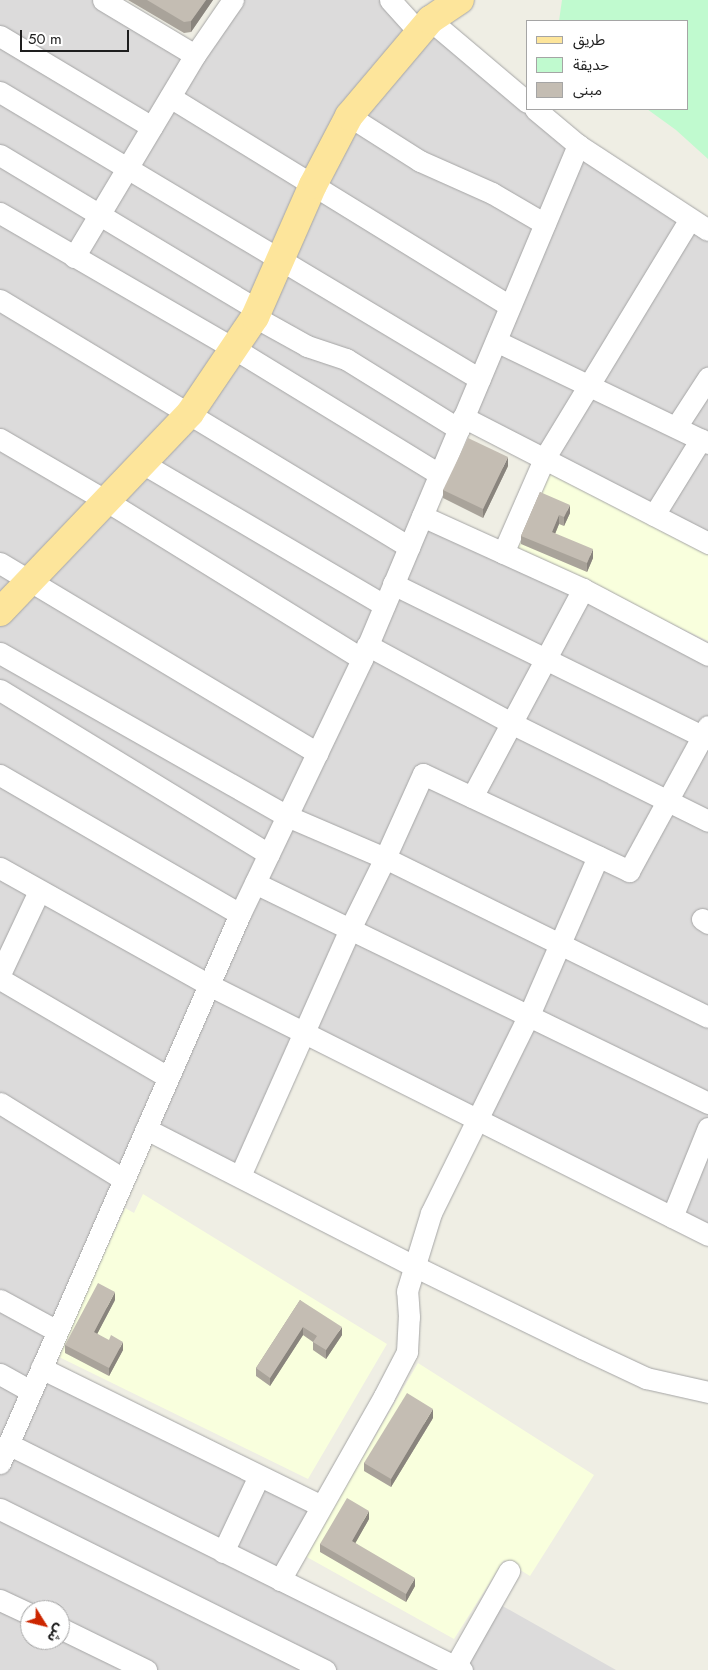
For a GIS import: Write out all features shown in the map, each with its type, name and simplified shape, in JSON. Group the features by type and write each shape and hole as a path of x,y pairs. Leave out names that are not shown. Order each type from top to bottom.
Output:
{"main road":[{"path":"0,612 190,413 256,314 313,185 349,116 429,18 460,0"}],"street":[{"path":"103,0 195,55"},
{"path":"74,257 195,55 233,0"},
{"path":"390,0 429,18 526,101"},
{"path":"0,36 152,127"},
{"path":"0,92 480,379"},
{"path":"170,97 510,306"},
{"path":"536,110 578,146 708,230"},
{"path":"349,116 420,161 492,193 545,224"},
{"path":"509,1571 457,1669 4,1445 41,1368 240,914 364,652 578,146"},
{"path":"0,155 307,346 346,359 461,423 544,459 708,543"},
{"path":"0,213 235,348 439,474"},
{"path":"503,553 544,459 690,219"},
{"path":"0,300 409,547"},
{"path":"496,341 704,441 654,515"},
{"path":"676,427 708,378"},
{"path":"0,439 364,652 708,822"},
{"path":"142,463 384,605"},
{"path":"422,516 583,589 708,655"},
{"path":"0,563 317,753"},
{"path":"240,1176 350,929 423,774 628,871 706,734 393,584"},
{"path":"472,797 583,589"},
{"path":"0,653 287,816 385,858 708,1017"},
{"path":"0,690 269,854"},
{"path":"0,774 240,914"},
{"path":"280,1580 407,1352 409,1317 407,1292 431,1213 529,1015 598,856"},
{"path":"0,868 209,985 477,1121 708,1235"},
{"path":"255,883 708,1103"},
{"path":"0,974 39,891"},
{"path":"0,979 168,1077"},
{"path":"0,1103 124,1179"},
{"path":"672,1217 708,1128"},
{"path":"146,1129 414,1266 646,1378 708,1392"},
{"path":"0,1300 57,1331"},
{"path":"41,1368 321,1506"},
{"path":"0,1374 30,1391"},
{"path":"223,1552 259,1476"},
{"path":"0,1509 325,1670"},
{"path":"0,1600 20,1609"},
{"path":"70,1633 146,1670"}],"shaded area":[{"path":"0,0 103,0 195,55 233,0 390,0 419,32 430,20 526,93 526,110 549,110 708,230 708,543 464,418 422,515 708,655 708,1235 304,1034 240,1176 146,1129 41,1367 321,1506 280,1580 455,1666 492,1600 616,1670 0,1670"},
{"path":"549,470 708,551 708,641 509,547"},
{"path":"143,1194 387,1344 308,1479 57,1356 125,1208 134,1213"},
{"path":"418,1363 594,1475 530,1576 504,1560 454,1639 305,1556"}],"green space":[{"path":"562,0 708,0 708,159 676,130 648,110 688,110 688,20 559,20"}],"building":[{"path":"147,0 206,0 191,21 184,22"},
{"path":"468,438 508,457 483,509 443,490"},
{"path":"540,492 570,505 564,517 559,515 552,532 593,549 587,563 521,536"},
{"path":"98,1283 115,1292 94,1332 109,1340 111,1335 123,1342 109,1368 65,1345"},
{"path":"300,1300 342,1327 326,1350 313,1342 317,1336 303,1327 270,1378 256,1368"},
{"path":"407,1393 433,1409 391,1479 364,1463"},
{"path":"347,1498 369,1511 352,1541 415,1578 406,1594 320,1544"}]}
